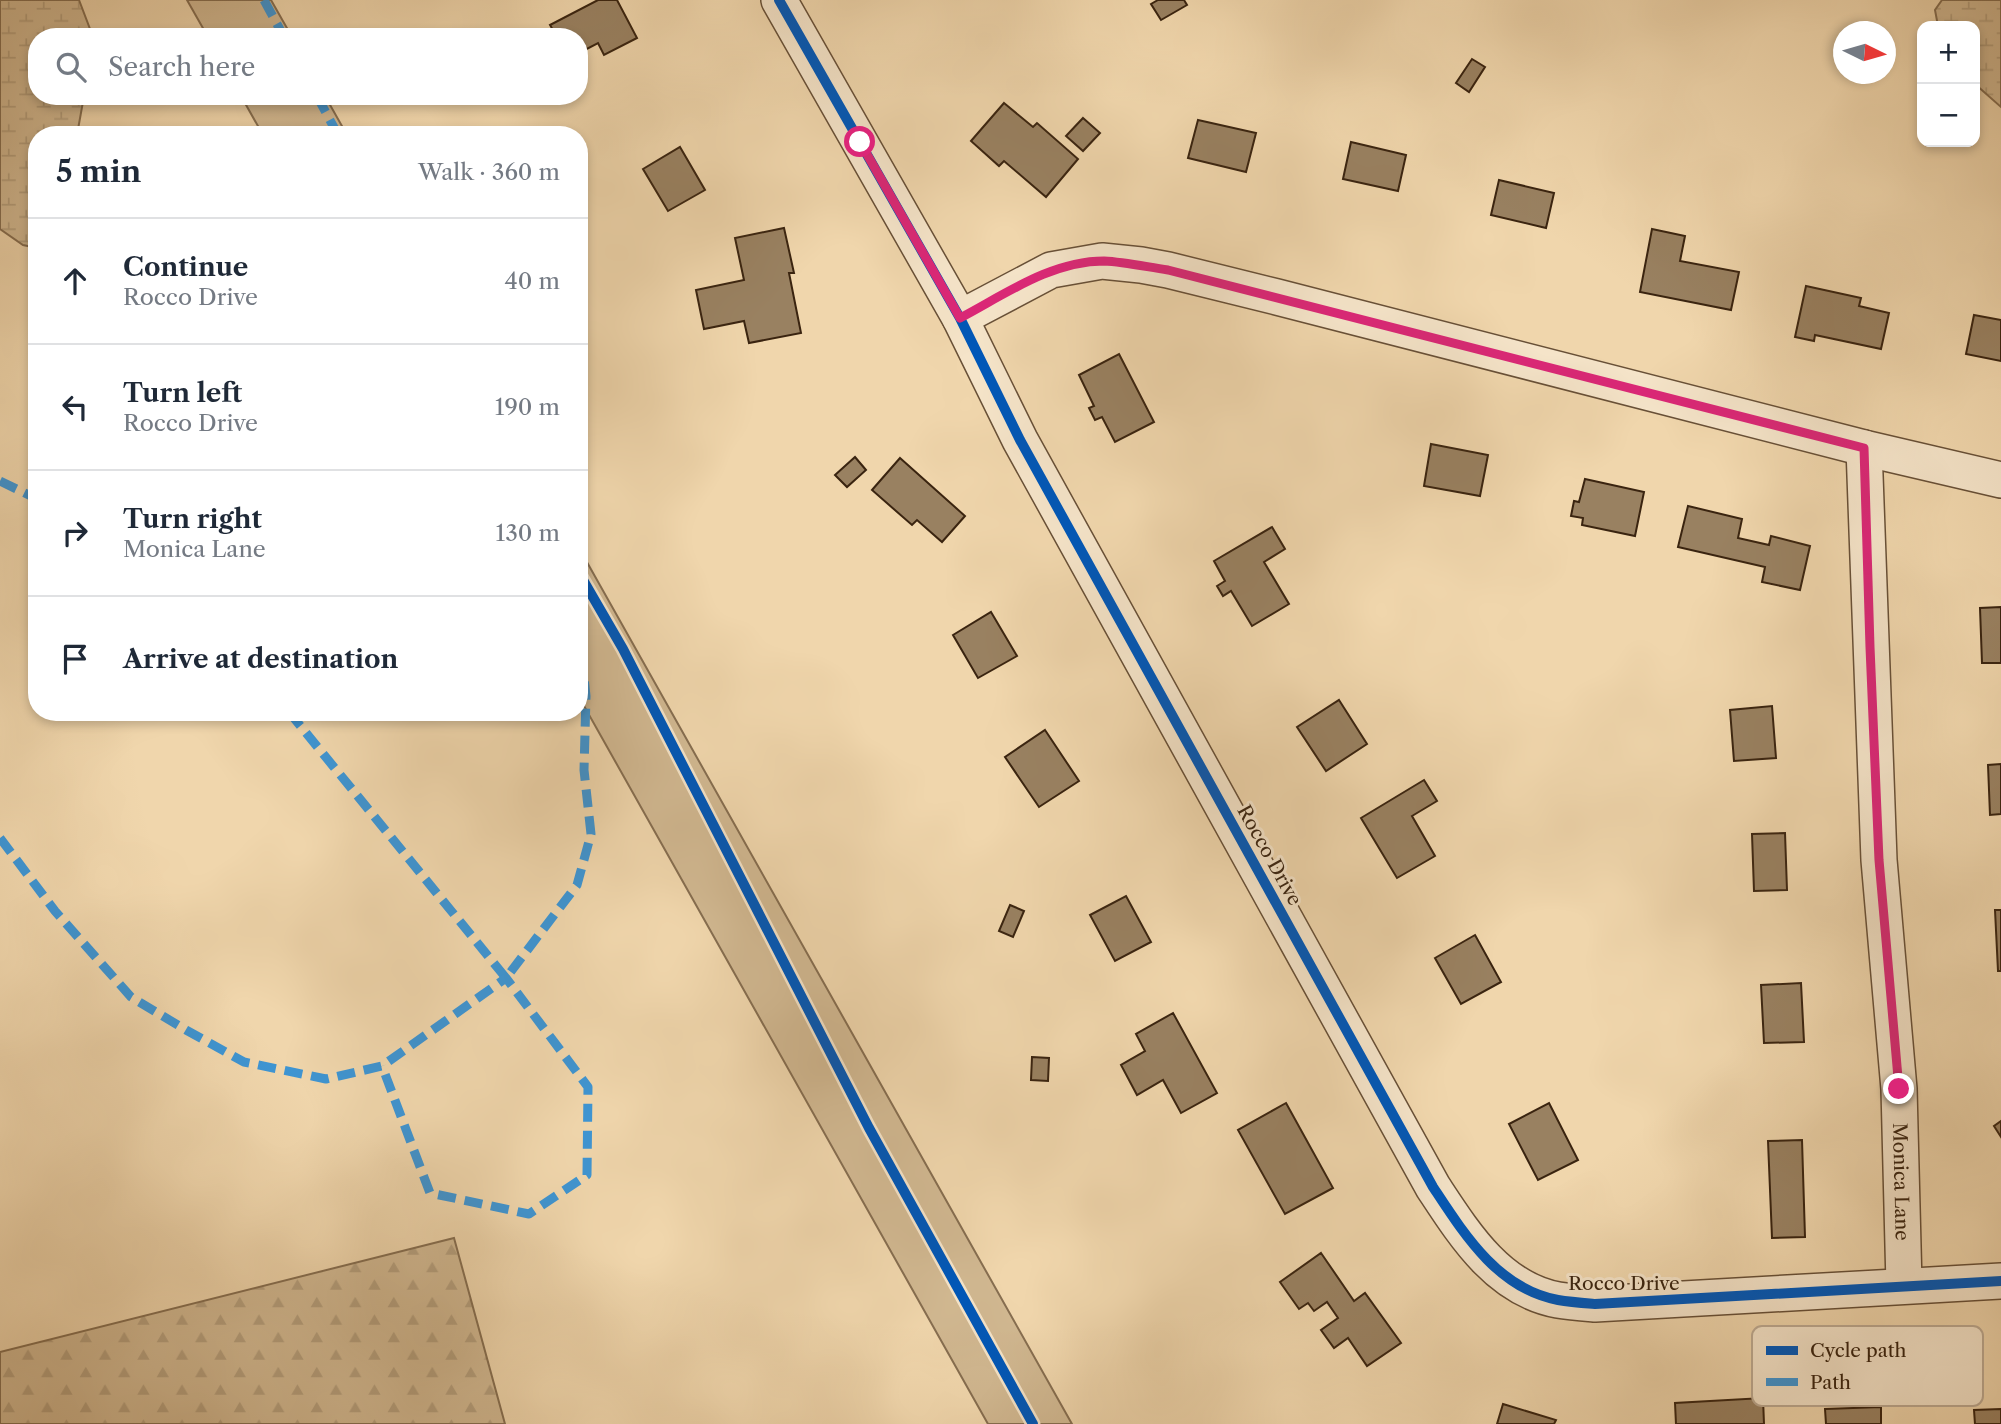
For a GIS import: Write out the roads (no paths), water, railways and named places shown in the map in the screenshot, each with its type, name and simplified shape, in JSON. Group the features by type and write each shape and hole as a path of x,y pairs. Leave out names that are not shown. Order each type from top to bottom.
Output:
{"street":[{"name":"Rocco Drive","path":"779,0 960,318 1020,440 1426,1175 1469,1242 1498,1271 1525,1287 1555,1300 1595,1304 2001,1281"},
{"path":"960,318 1051,270 1102,261 1141,265 1462,344 1864,448 2001,480"},
{"name":"Monica Lane","path":"1864,448 1878,846 1899,1089 1904,1285"}]}
